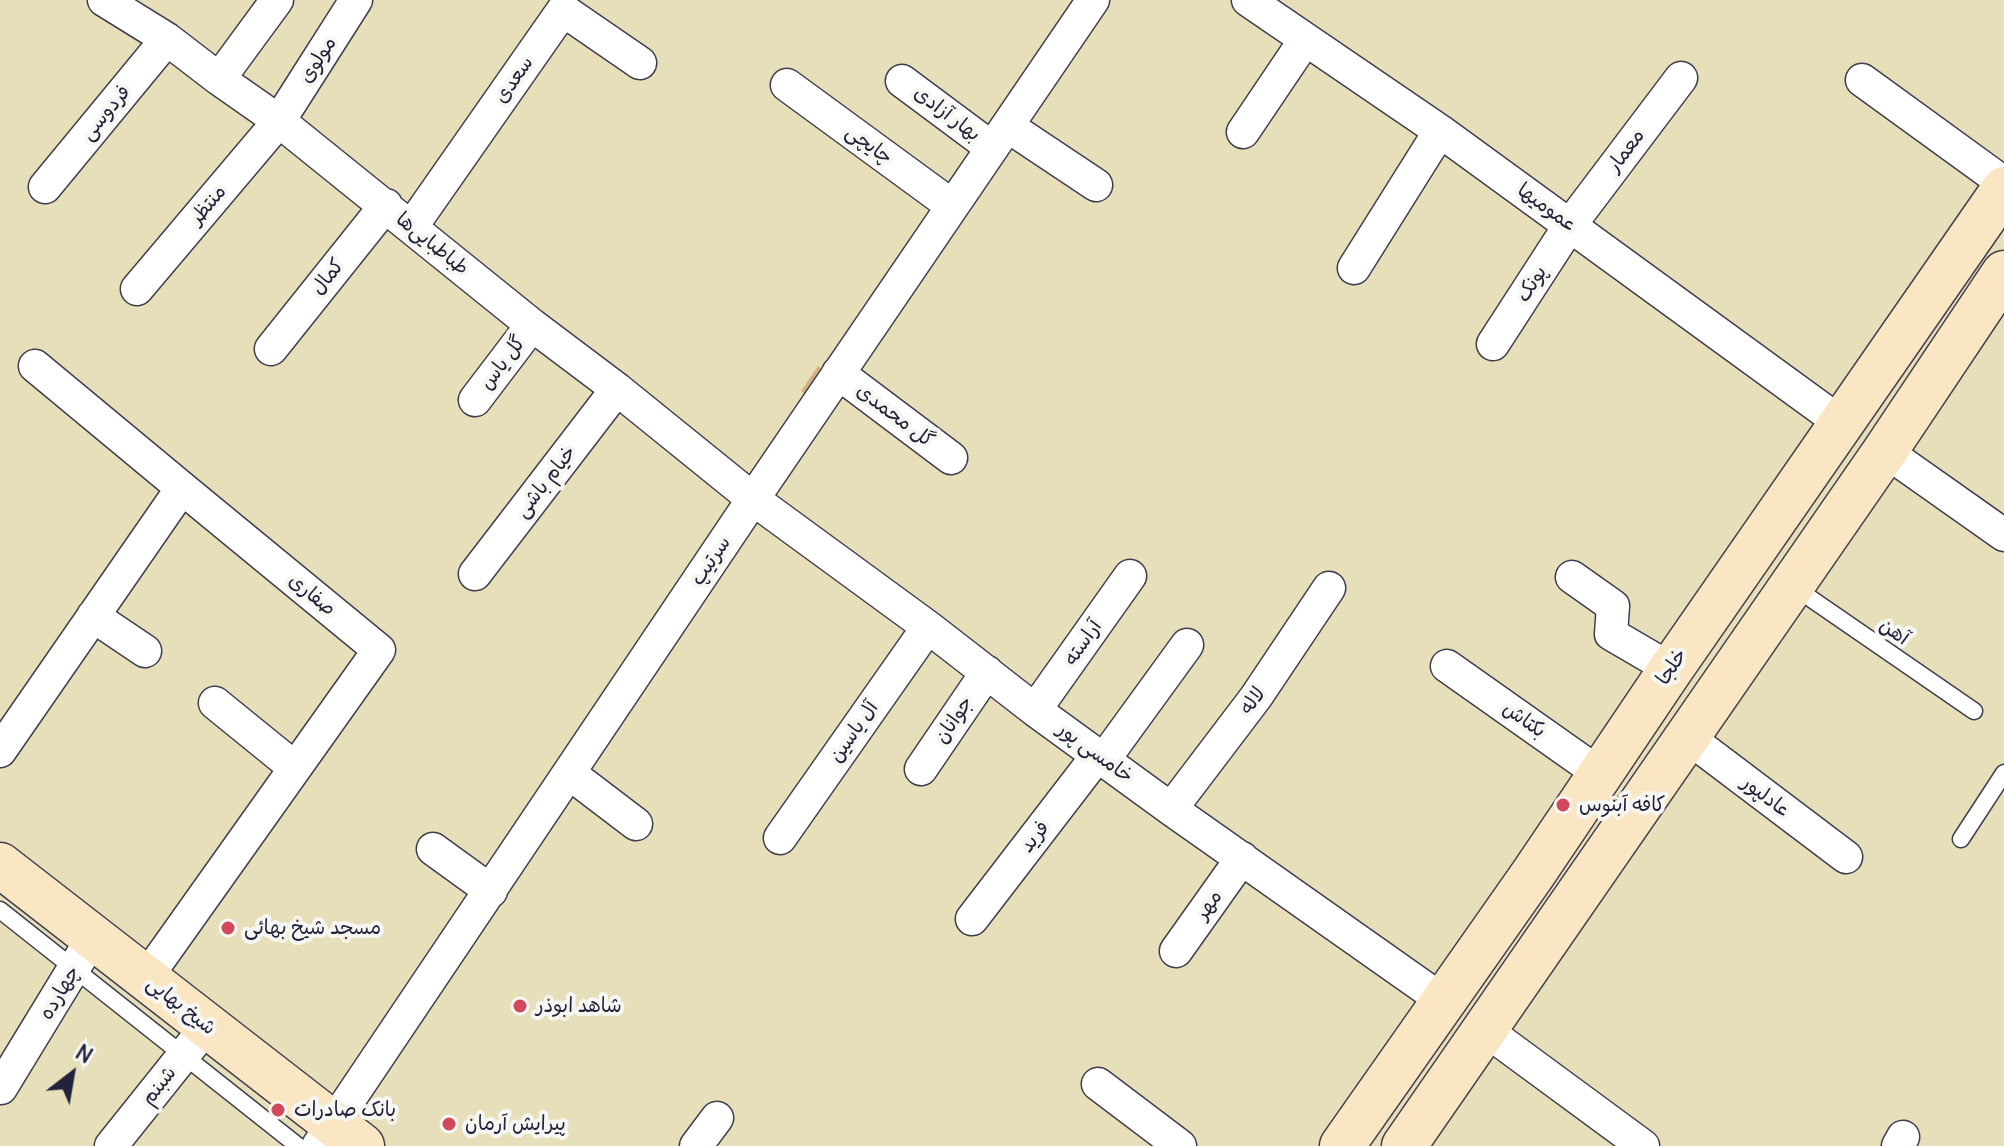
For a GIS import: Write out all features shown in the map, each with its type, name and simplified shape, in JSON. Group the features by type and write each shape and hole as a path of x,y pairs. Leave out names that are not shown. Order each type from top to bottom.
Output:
{"main road":[{"name":"خلجا","path":"1342,1146 2004,189"},
{"path":"1404,1146 1885,451 2004,273"},
{"name":"شیخ بهایی","path":"0,865 84,953 146,978 194,1041 328,1141"},
{"path":"1533,874 1572,900"}],"street":[{"name":"طباطبایی‌ها","path":"104,0 167,39 279,121 753,499"},
{"path":"219,79 277,0"},
{"name":"مولوی","path":"279,121 356,0"},
{"name":"سرتیپ","path":"328,1141 569,773 951,205 1093,0"},
{"name":"عمومیها","path":"1248,0 1440,131 1841,423"},
{"name":"سعدی","path":"412,226 563,10 640,63"},
{"name":"فردوسی","path":"45,187 167,39"},
{"path":"1243,132 1305,40"},
{"name":"معمار","path":"1570,225 1681,78"},
{"path":"1862,80 2004,183"},
{"name":"بهار آزادی","path":"902,81 1000,137 1096,185"},
{"name":"چایچی","path":"787,85 951,205"},
{"name":"منتظر","path":"137,289 279,121"},
{"path":"1354,268 1440,131"},
{"name":"کمال","path":"271,349 386,205"},
{"name":"پونک","path":"1493,344 1570,225"},
{"name":"گل یاس","path":"475,400 532,325"},
{"path":"0,751 182,488 35,366"},
{"name":"گل محمدی","path":"838,373 951,458"},
{"name":"خیام باشی","path":"475,574 617,389"},
{"path":"1885,451 2004,535"},
{"name":"صفاری","path":"146,978 379,650 182,488"},
{"name":"خامسی پور","path":"753,499 1171,809 1442,1000"},
{"name":"آراسته","path":"1035,710 1130,576"},
{"path":"1572,577 1613,606 1611,634 1671,669"},
{"name":"لاله","path":"1171,809 1256,697 1329,588"},
{"path":"93,616 145,651"},
{"name":"آل یاسین","path":"780,838 928,627"},
{"path":"1098,755 1110,751 1187,645"},
{"name":"بکتاش","path":"1447,666 1600,774"},
{"name":"جوانان","path":"921,769 987,672"},
{"path":"215,703 295,768"},
{"name":"عادلپور","path":"1686,736 1846,857"},
{"name":"فرید","path":"972,919 1098,755"},
{"path":"569,773 636,824"},
{"path":"433,849 491,891"},
{"name":"مهر","path":"1176,951 1242,858"},
{"name":"چهارده","path":"1,1088 84,953"},
{"path":"1484,1029 1643,1146"},
{"name":"شبنم","path":"111,1146 194,1041"},
{"path":"1098,1084 1180,1146"},
{"path":"696,1146 717,1118"}],"lane":[{"name":"آهن","path":"1792,586 1974,711"},
{"path":"1961,839 2004,773"},
{"name":"شیخ بهایی","path":"0,910 84,953 194,1041"}],"building":[{"path":"818,366 832,376 815,401 801,391"}],"place":[{"name":"کافه آبنوس","path":"1563,805"},
{"name":"مسجد شیخ بهائی","path":"228,928"},
{"name":"شاهد ابوذر","path":"520,1006"},
{"name":"بانک صادرات","path":"278,1110"},
{"name":"پیرایش آرمان","path":"449,1124"}]}
